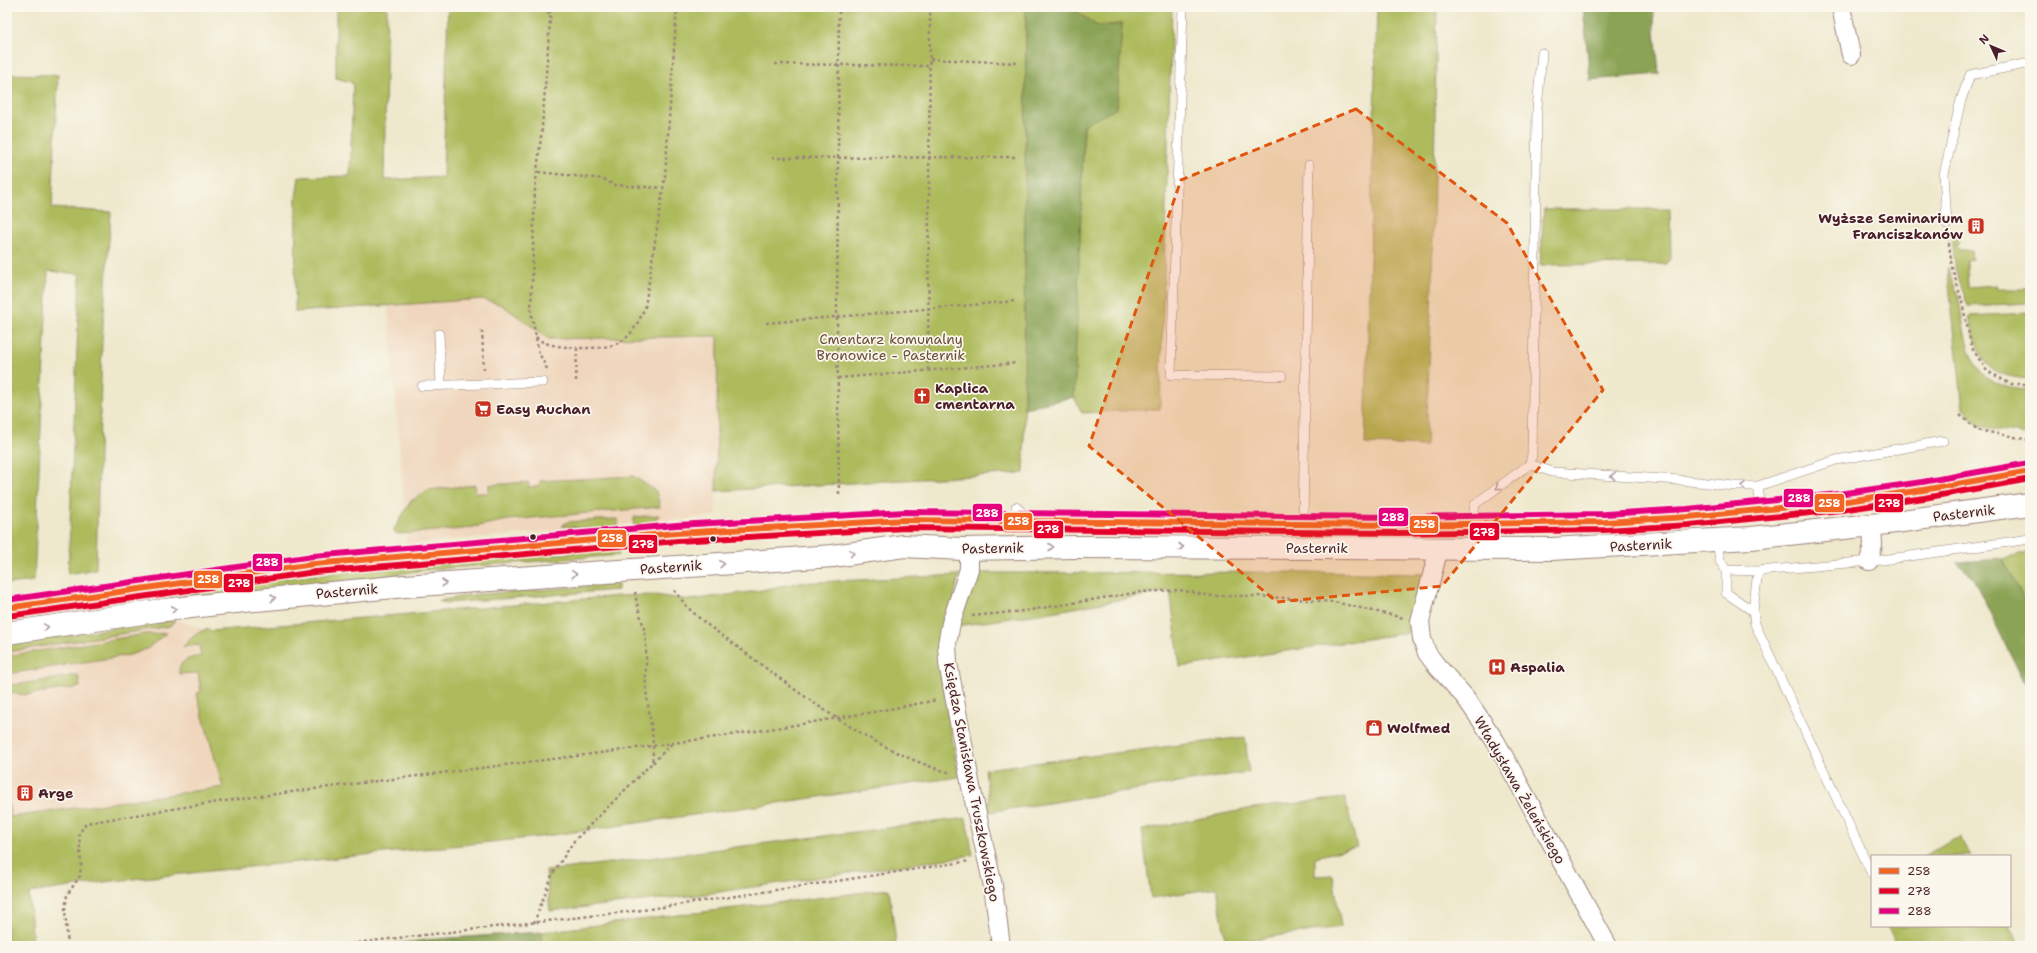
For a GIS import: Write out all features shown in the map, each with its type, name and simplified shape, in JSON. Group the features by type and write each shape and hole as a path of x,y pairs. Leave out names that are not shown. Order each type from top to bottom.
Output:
{"main road":[{"name":"Pasternik","path":"7,608 314,564 670,534 1023,514 1303,524 1472,526 1605,522 1761,510 1900,493 2030,471"},
{"name":"Pasternik","path":"7,633 156,611 405,586 833,556 904,546 969,549 1075,547 1551,549 1717,541 1872,525 2030,504"}],"street":[{"path":"1841,7 1851,55"},
{"path":"1869,561 1873,545 1872,525"},
{"name":"Władysława Żeleńskiego","path":"1439,548 1420,622 1422,639 1427,653 1465,697 1496,742 1608,946"},
{"name":"Księdza Stanisława Truszkowskiego","path":"969,549 969,569 953,618 947,644 948,663 969,778 993,886 1001,946"}],"lane":[{"path":"1183,7 1171,375 1282,376"},
{"path":"1472,526 1475,504 1530,464 1532,454 1537,109 1542,54"},
{"path":"1947,224 1944,174 1961,100 1970,75 2030,63"},
{"path":"1303,524 1309,165"},
{"path":"439,334 441,385"},
{"path":"422,386 543,382"},
{"path":"1530,464 1552,472 1758,486 1836,460 1944,441"},
{"path":"1758,486 1761,510"},
{"path":"1726,570 1758,571 1909,558 2030,538"},
{"path":"1717,541 1720,561 1726,570 1726,593 1753,611"},
{"path":"1758,571 1753,611 1754,624 1871,872"}],"path":[{"path":"545,7 549,14"},
{"path":"548,370 539,353 531,312 535,188 538,172 549,14 551,7"},
{"path":"535,337 550,345 577,348 605,348 622,342 638,324 645,307 649,288 669,138 670,93 677,7"},
{"path":"839,7 837,317 839,494"},
{"path":"928,370 930,7"},
{"path":"930,59 1018,63"},
{"path":"775,64 930,66"},
{"path":"772,158 1016,157"},
{"path":"538,172 603,179 614,185 662,188"},
{"path":"1947,224 1952,267 1961,298 1972,348 1987,371 2011,384 2030,384"},
{"path":"766,323 1017,301"},
{"path":"482,331 485,383"},
{"path":"576,381 577,348"},
{"path":"838,378 1017,363"},
{"path":"1960,415 1978,430 2030,440"},
{"path":"635,590 636,605 644,630 646,683 655,746 652,763"},
{"path":"674,590 688,608 705,624 856,731 885,747 948,772 969,778"},
{"path":"953,618 1018,612 1140,592 1179,590 1212,596 1258,596 1334,602 1420,622"},
{"path":"68,946 64,910 67,896 80,876 81,864 79,834 86,823 238,799 671,744 839,719 954,697"},
{"path":"534,924 552,875 574,841 671,744"},
{"path":"328,946 534,924 651,909 986,859"}],"highlighted area":[{"path":"1356,109 1507,223 1603,390 1442,586 1277,602 1089,446 1181,180"}],"shaded area":[{"path":"483,299 502,305 549,339 718,336 716,516 407,544 388,306"},
{"path":"175,620 210,631 238,791 12,827 7,794 7,645 126,626"}],"green space":[{"name":"Cmentarz komunalny Bronowice - Pasternik","path":"336,7 387,7 384,180 443,177 448,7 1026,7 1024,473 716,491 718,336 549,339 502,305 483,299 295,312 296,198 299,177 350,176 353,83 336,78"},
{"path":"1026,7 1075,7 1075,10 1097,26 1122,24 1117,108 1084,125 1074,397 1024,408"},
{"path":"1075,7 1172,7 1160,409 1082,413 1074,397 1084,125 1122,24 1097,26 1075,10"},
{"path":"1377,7 1437,7 1432,285 1426,446 1365,444"},
{"path":"1583,7 1653,7 1659,74 1590,80"},
{"path":"7,74 58,75 52,208 111,212 102,340 96,569 68,574 80,274 48,271 34,581 7,584"},
{"path":"1544,209 1670,209 1671,258 1666,264 1540,265"},
{"path":"1951,231 1959,238 1956,241 1959,242 1956,247 1960,250 1971,250 1972,259 1967,260 1968,287 1997,285 1998,289 2030,289 2030,303 1968,306 1956,272"},
{"path":"1947,267 1957,293 1969,351 1982,374 2009,387 2030,389 2030,436 1979,426 1963,409"},
{"path":"2030,313 2030,379 2002,374 1993,369 1980,354 1969,316"},
{"path":"633,476 656,491 660,507 508,520 463,529 398,534 393,531 411,501 428,490 475,485 476,493 489,493 489,485 528,482 529,487 540,486 540,481"},
{"path":"659,515 652,524 634,528 633,519 635,517"},
{"path":"618,520 618,528 603,530 562,526 567,522"},
{"path":"618,549 619,555 422,570 359,581 7,624 7,619 264,580"},
{"path":"2030,551 2030,611 2003,559"},
{"path":"2003,559 2030,611 2030,694 1972,576 1956,562"},
{"path":"1302,572 1424,574 1407,633 1180,667 1170,591 1040,614 957,626 976,573"},
{"path":"959,575 939,663 959,777 539,837 104,882 29,893 33,946 7,946 7,794 11,817 223,787 198,699 197,693 201,692 198,673 179,674 180,666 185,660 201,656 199,645 183,647 201,631 209,629 210,631 619,596 654,595 690,600 757,591 796,583"},
{"path":"618,584 618,590 446,603 438,601 470,595"},
{"path":"175,620 170,626 7,652 7,645 126,626"},
{"path":"166,633 147,649 130,655 7,674 7,656 146,634"},
{"path":"78,675 80,687 24,695 7,692 7,686"},
{"path":"1245,737 1249,772 990,812 985,769"},
{"path":"1345,798 1357,847 1315,857 1315,876 1333,875 1341,927 1226,943 1217,888 1151,898 1142,830 1253,808"},
{"path":"966,818 973,855 698,895 550,911 546,871"},
{"path":"1960,837 1970,855 1925,855"},
{"path":"889,889 896,942 870,946 543,946 541,932"},
{"path":"1888,927 2010,927 2021,946 1898,946"},
{"path":"541,932 543,946 374,946 435,939"}],"transit line":[{"name":"288","path":"7,600 313,556 677,525 905,512 1399,517 1605,514 1687,509 1839,494 1922,482 2029,463"},
{"name":"258","path":"7,608 314,564 677,533 905,520 1399,525 1605,522 1688,517 1840,502 1923,490 2030,471"},
{"name":"278","path":"8,616 315,572 678,541 905,528 1399,533 1605,530 1689,525 1841,510 1924,498 2030,479"}],"place":[{"name":"Wyższe Seminarium Franciszkanów","path":"1976,226"},
{"name":"Kaplica cmentarna","path":"922,396"},
{"name":"Easy Auchan","path":"483,409"},
{"name":"Aspalia","path":"1497,667"},
{"name":"Wolfmed","path":"1374,728"},
{"name":"Arge","path":"25,793"}]}
